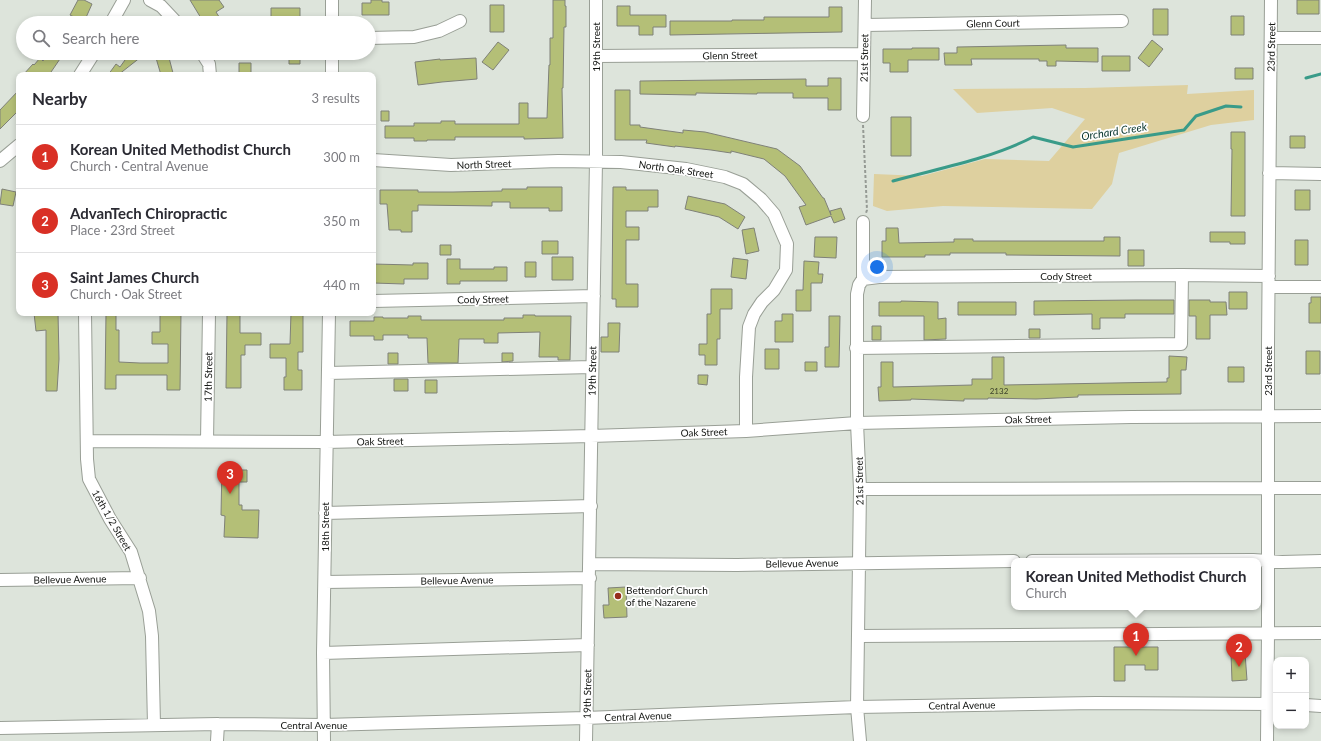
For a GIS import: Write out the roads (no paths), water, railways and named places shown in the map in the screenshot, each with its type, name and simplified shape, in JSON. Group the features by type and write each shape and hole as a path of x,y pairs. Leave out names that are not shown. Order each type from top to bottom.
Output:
{"street":[{"path":"115,16 124,0"},
{"path":"150,0 161,6 170,16"},
{"path":"332,0 332,16"},
{"name":"19th Street","path":"586,741 596,160 596,0"},
{"name":"21st Street","path":"863,116 865,0"},
{"name":"23rd Street","path":"1267,741 1271,704 1268,634 1268,416 1271,0"},
{"path":"376,38 414,37 439,31 460,21"},
{"name":"Glenn Court","path":"864,25 1122,21"},
{"path":"1271,38 1321,38"},
{"name":"Glenn Street","path":"596,56 864,54"},
{"path":"82,72 90,60"},
{"path":"206,60 209,64 210,72"},
{"path":"332,60 332,72"},
{"path":"0,161 16,148"},
{"name":"North Street","path":"376,160 451,165 596,160"},
{"name":"North Oak Street","path":"596,160 686,169 725,176 743,184 761,199 774,214 787,244 786,270 774,290 754,314 749,327 746,377 746,431"},
{"path":"1269,173 1321,174"},
{"name":"21st Street","path":"860,741 858,707 860,489 856,348 857,294 859,285 863,280 863,222"},
{"path":"856,348 1181,344 1182,275"},
{"name":"Cody Street","path":"863,280 878,277 1182,275 1269,281 1321,287"},
{"name":"Cody Street","path":"376,301 594,296"},
{"name":"16th 1/2 Street","path":"85,316 89,479 110,519 130,552 140,578 149,611 152,636 154,725"},
{"name":"17th Street","path":"207,441 209,316"},
{"name":"18th Street","path":"324,741 323,654 329,316"},
{"path":"328,373 592,367"},
{"name":"Oak Street","path":"87,441 326,442 746,431 857,423 1131,417 1321,416"},
{"path":"860,489 1321,488"},
{"path":"325,513 591,506"},
{"path":"1261,560 1282,562 1321,561"},
{"name":"Bellevue Avenue","path":"590,564 737,565 859,562 1011,561"},
{"name":"Bellevue Avenue","path":"0,580 140,578"},
{"name":"Bellevue Avenue","path":"325,582 590,578"},
{"path":"859,636 1321,634"},
{"path":"323,654 588,646"},
{"name":"Central Avenue","path":"0,728 218,724 324,725 586,718 858,707 1096,703 1271,704"},
{"path":"1309,705 1321,706"},
{"path":"217,741 218,724"}],"waterway":[{"name":"Orchard Creek","path":"1306,78 1321,74"},
{"name":"Orchard Creek","path":"893,181 982,157 1017,145 1033,137 1073,147 1184,130 1196,116 1226,106 1241,107"}],"place":[{"name":"Saint James Church","path":"230,494"},
{"name":"Bettendorf Church of the Nazarene","path":"618,596"},
{"name":"Korean United Methodist Church","path":"1136,656"},
{"name":"AdvanTech Chiropractic","path":"1239,667"}]}
